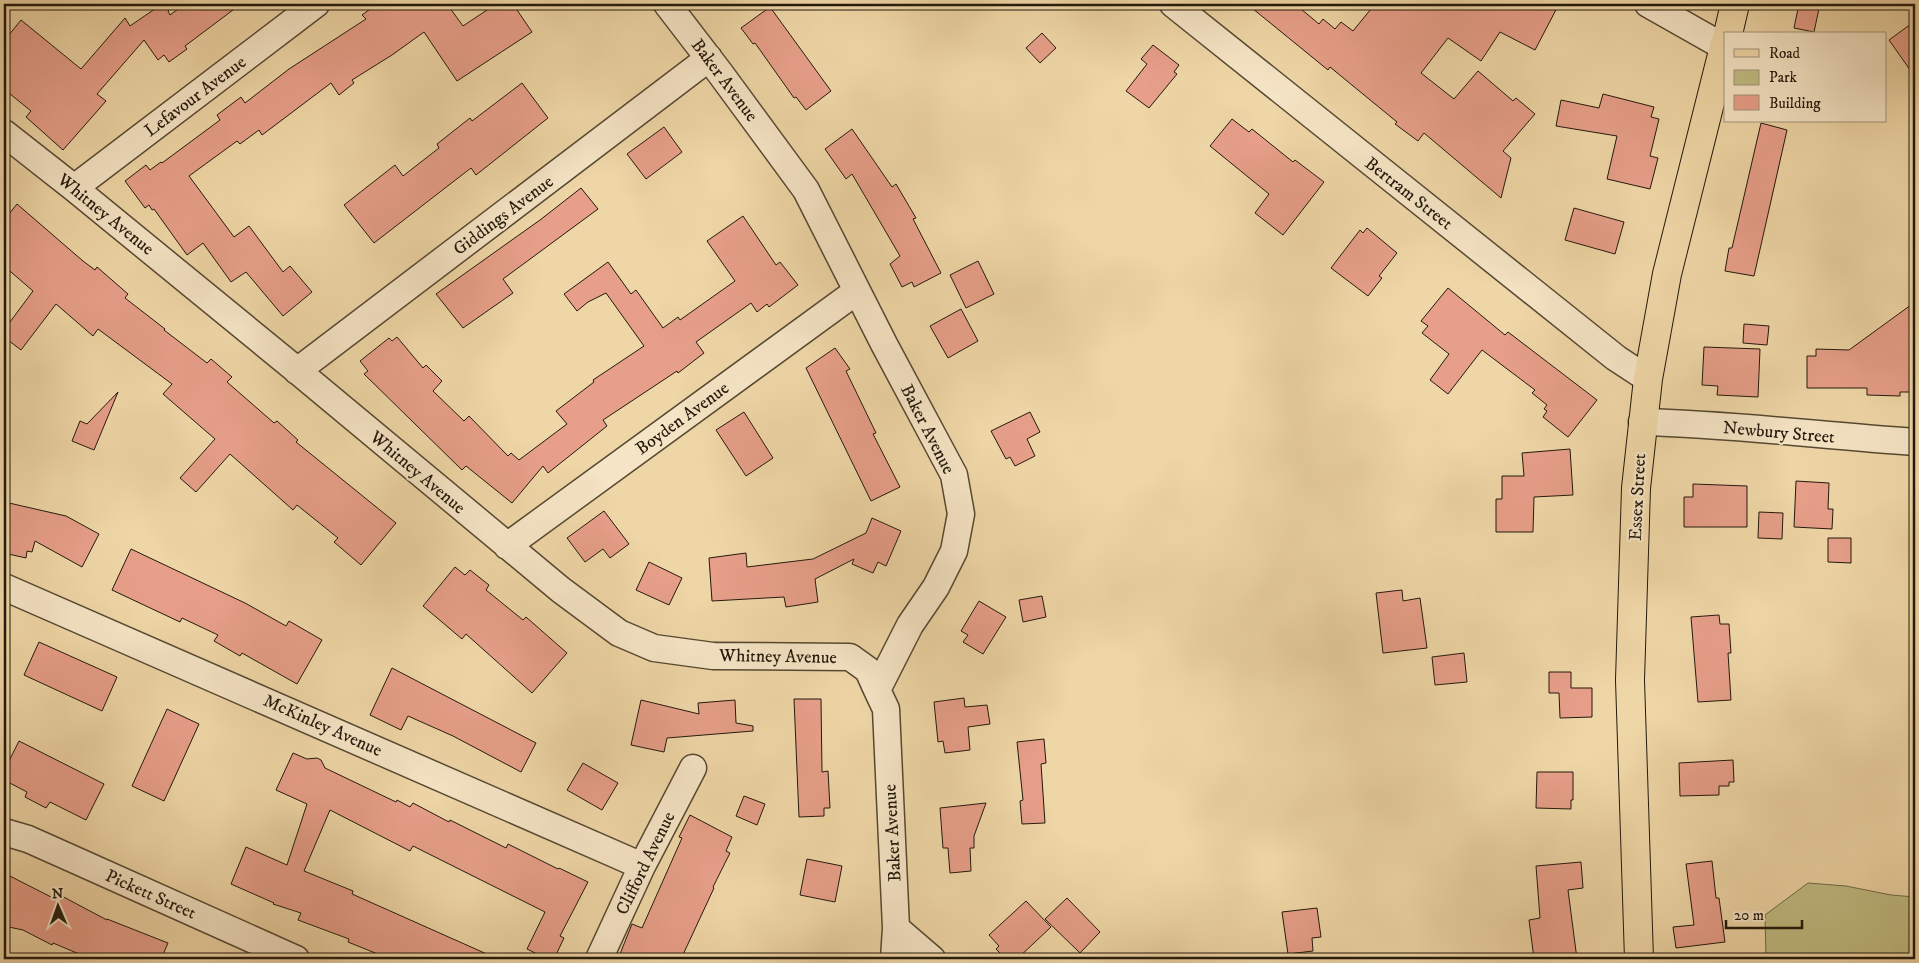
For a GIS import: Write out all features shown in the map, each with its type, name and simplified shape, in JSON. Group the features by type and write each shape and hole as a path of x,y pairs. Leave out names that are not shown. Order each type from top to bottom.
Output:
{"main road":[{"name":"Essex Street","path":"1728,32 1735,4"},
{"name":"Essex Street","path":"1639,959 1630,680 1636,488 1642,422 1667,274 1724,49"}],"street":[{"name":"Lefavour Avenue","path":"74,188 316,4"},
{"name":"Baker Avenue","path":"666,4 709,58 806,190 954,475 961,514 954,552 936,587 910,625 877,690 886,709 896,928 894,959"},
{"name":"Bertram Street","path":"1173,4 1608,352 1648,379"},
{"path":"1648,4 1724,40"},
{"name":"Giddings Avenue","path":"297,371 709,58"},
{"name":"Whitney Avenue","path":"4,133 74,188 561,590 619,633 654,648 713,656 850,657 868,670 877,690"},
{"name":"Boyden Avenue","path":"508,546 857,291"},
{"name":"Newbury Street","path":"1642,422 1683,423 1915,442"},
{"name":"McKinley Avenue","path":"4,587 642,866"},
{"name":"Clifford Avenue","path":"599,959 642,866 693,768"},
{"name":"Pickett Street","path":"4,832 28,839 296,959"},
{"path":"896,928 932,959"}],"green space":[{"path":"1808,883 1846,886 1891,895 1915,897 1915,959 1766,959 1765,915"}],"building":[{"path":"162,4 174,4 168,11 170,15 185,4 241,4 185,46 187,49 169,62 164,55 158,60 144,40 97,94 106,101 63,150 26,117 31,111 4,89 4,41 21,20 81,69 125,18 130,26"},
{"path":"377,4 447,4 463,26 496,4 513,4 532,32 457,81 424,32 352,80 354,83 339,95 331,83 262,135 259,130 240,144 237,141 189,176 234,237 249,226 283,272 290,266 312,292 283,316 246,272 231,282 203,243 187,255 154,209 152,210 149,205 145,208 125,181 146,165 150,170 162,163 220,120 217,115 241,97 245,103 289,69 366,19 362,15"},
{"path":"1247,4 1295,4 1319,24 1323,19 1335,29 1341,22 1353,31 1375,4 1559,4 1535,50 1500,32 1481,61 1448,38 1421,73 1454,99 1478,71 1513,101 1516,98 1535,114 1503,151 1511,158 1501,198 1424,133 1418,141 1395,124 1397,122 1330,67 1328,70"},
{"path":"1799,4 1820,4 1814,32 1794,28"},
{"path":"770,7 831,91 806,110 796,97 794,98 755,43 753,44 741,28"},
{"path":"1915,21 1915,77 1889,40"},
{"path":"1042,33 1056,48 1040,63 1026,48"},
{"path":"1153,45 1179,65 1174,72 1177,74 1149,108 1126,91 1147,64 1141,59"},
{"path":"522,83 548,118 476,175 471,168 374,243 344,205 395,165 403,176 439,148 437,144 470,118 472,121"},
{"path":"1603,94 1654,107 1651,117 1659,119 1650,156 1658,158 1650,189 1607,179 1617,136 1556,126 1561,100 1599,108"},
{"path":"1232,119 1249,132 1252,129 1293,162 1295,160 1324,182 1283,235 1255,213 1269,194 1210,146"},
{"path":"1761,123 1787,130 1754,276 1725,271 1729,248 1732,248"},
{"path":"664,127 682,152 646,179 627,154"},
{"path":"852,129 892,187 896,184 916,218 913,219 941,273 914,287 912,282 902,287 890,264 900,256 852,174 846,179 825,149"},
{"path":"581,188 598,209 503,279 513,293 463,328 436,294 540,220"},
{"path":"17,204 83,261 95,270 97,267 128,294 125,298 164,330 207,363 211,359 232,377 227,382 274,423 277,421 298,440 296,442 396,523 361,565 334,542 338,538 297,505 293,510 230,454 196,492 180,478 215,439 163,394 172,384 98,329 93,336 56,304 21,350 4,337 4,330 33,291 4,266 4,220"},
{"path":"1574,208 1624,222 1615,254 1565,240"},
{"path":"743,216 776,265 780,262 798,285 769,307 767,304 757,312 751,303 696,342 704,353 678,373 677,371 603,420 607,426 548,473 543,466 512,503 466,466 462,470 364,374 368,371 360,361 389,338 392,341 397,337 423,368 426,365 442,381 433,391 464,421 469,416 508,456 511,453 519,460 567,424 556,411 594,382 593,380 644,346 606,293 588,302 577,311 564,294 608,262 631,294 636,290 663,328 678,317 680,320 735,281 707,241"},
{"path":"1367,228 1397,253 1379,276 1382,278 1368,296 1331,268 1360,230 1363,233"},
{"path":"978,261 994,294 966,308 950,275"},
{"path":"1448,288 1505,335 1508,332 1597,400 1568,437 1543,417 1547,411 1544,409 1547,405 1532,393 1535,390 1482,350 1448,394 1430,380 1449,354 1422,333 1428,326 1421,321"},
{"path":"1915,302 1915,392 1900,392 1900,396 1867,395 1867,388 1807,388 1807,356 1816,356 1816,349 1849,350"},
{"path":"961,309 978,341 948,358 930,326"},
{"path":"1744,324 1769,326 1767,345 1743,343"},
{"path":"1704,347 1760,349 1758,397 1717,395 1718,386 1702,385"},
{"path":"835,348 850,369 846,371 876,433 873,434 900,487 871,501 806,368"},
{"path":"118,392 94,450 72,441 80,421 87,424"},
{"path":"744,412 773,458 746,476 716,430"},
{"path":"1030,412 1040,432 1027,439 1035,456 1015,466 1010,457 1006,459 991,431"},
{"path":"1570,449 1573,495 1534,497 1533,532 1496,532 1496,499 1502,499 1502,476 1524,476 1522,453"},
{"path":"1796,481 1829,483 1828,509 1833,509 1832,529 1794,527"},
{"path":"1693,484 1747,486 1747,527 1684,527 1684,497 1693,497"},
{"path":"9,503 66,516 99,534 82,567 35,541 32,552 27,551 26,558 4,553 4,511 7,512"},
{"path":"604,511 629,544 610,558 603,549 585,562 567,538"},
{"path":"1759,512 1783,513 1782,539 1758,538"},
{"path":"872,518 901,531 886,566 878,562 873,573 852,564 854,559 815,579 818,602 786,607 784,597 712,601 709,558 746,553 747,567 813,559 866,533"},
{"path":"1828,538 1851,538 1851,563 1828,562"},
{"path":"131,549 245,603 286,626 289,621 322,640 297,684 242,653 240,656 214,641 218,635 182,618 180,622 112,590"},
{"path":"649,562 682,578 669,605 636,590"},
{"path":"455,567 465,575 470,570 489,585 486,590 523,620 526,617 567,653 532,693 466,634 462,639 423,606"},
{"path":"1402,590 1403,601 1420,598 1427,648 1383,653 1376,593"},
{"path":"1042,596 1046,617 1023,622 1019,600"},
{"path":"979,601 1006,617 983,654 963,642 968,635 961,631"},
{"path":"1719,615 1720,624 1729,624 1731,653 1728,653 1731,700 1698,702 1691,617"},
{"path":"39,642 117,677 102,711 24,675"},
{"path":"1464,653 1467,682 1435,685 1432,657"},
{"path":"392,668 536,743 521,772 453,736 408,716 401,730 370,715"},
{"path":"1549,672 1571,672 1571,688 1592,688 1592,717 1560,718 1559,693 1549,693"},
{"path":"964,698 965,707 987,705 990,724 968,727 970,750 945,753 943,741 938,742 934,702"},
{"path":"794,699 821,699 822,772 828,771 830,808 824,808 824,816 799,817"},
{"path":"641,700 699,714 698,703 735,700 736,723 753,726 753,731 667,738 664,752 631,745"},
{"path":"167,709 199,724 164,801 132,786"},
{"path":"1044,739 1046,763 1041,764 1045,823 1022,824 1020,801 1023,800 1017,742"},
{"path":"19,741 104,784 86,820 50,802 46,808 25,797 27,792 4,780 4,771"},
{"path":"293,753 307,759 317,758 321,760 325,768 396,802 397,800 410,807 413,803 506,848 508,844 588,882 560,936 564,938 554,959 547,959 527,949 545,912 413,846 410,851 330,810 304,871 353,891 352,894 498,959 390,959 348,942 349,939 298,920 301,913 273,904 231,884 246,847 287,865 307,804 276,790"},
{"path":"1733,760 1734,782 1729,782 1729,786 1719,786 1719,795 1680,796 1679,763"},
{"path":"583,763 618,783 602,810 567,790"},
{"path":"1537,772 1573,772 1573,800 1571,800 1571,809 1536,808"},
{"path":"744,796 765,804 757,825 736,816"},
{"path":"986,803 974,836 974,848 970,848 971,871 950,873 948,848 943,848 940,808"},
{"path":"690,815 732,837 726,851 730,853 681,959 618,959 632,924 642,928 682,838 679,837"},
{"path":"807,859 842,866 835,902 800,895"},
{"path":"1712,861 1716,898 1719,898 1725,942 1676,948 1673,927 1694,925 1686,864"},
{"path":"1581,862 1583,888 1568,890 1577,959 1534,959 1529,920 1540,918 1536,866"},
{"path":"4,873 53,898 56,893 107,920 168,943 161,959 91,959 53,943 52,945 23,930 4,926"},
{"path":"1067,898 1100,932 1080,953 1045,919"},
{"path":"1026,901 1051,927 1017,959 1006,959 996,949 999,946 989,935"},
{"path":"1317,908 1321,937 1312,938 1313,951 1288,954 1282,912"}]}
